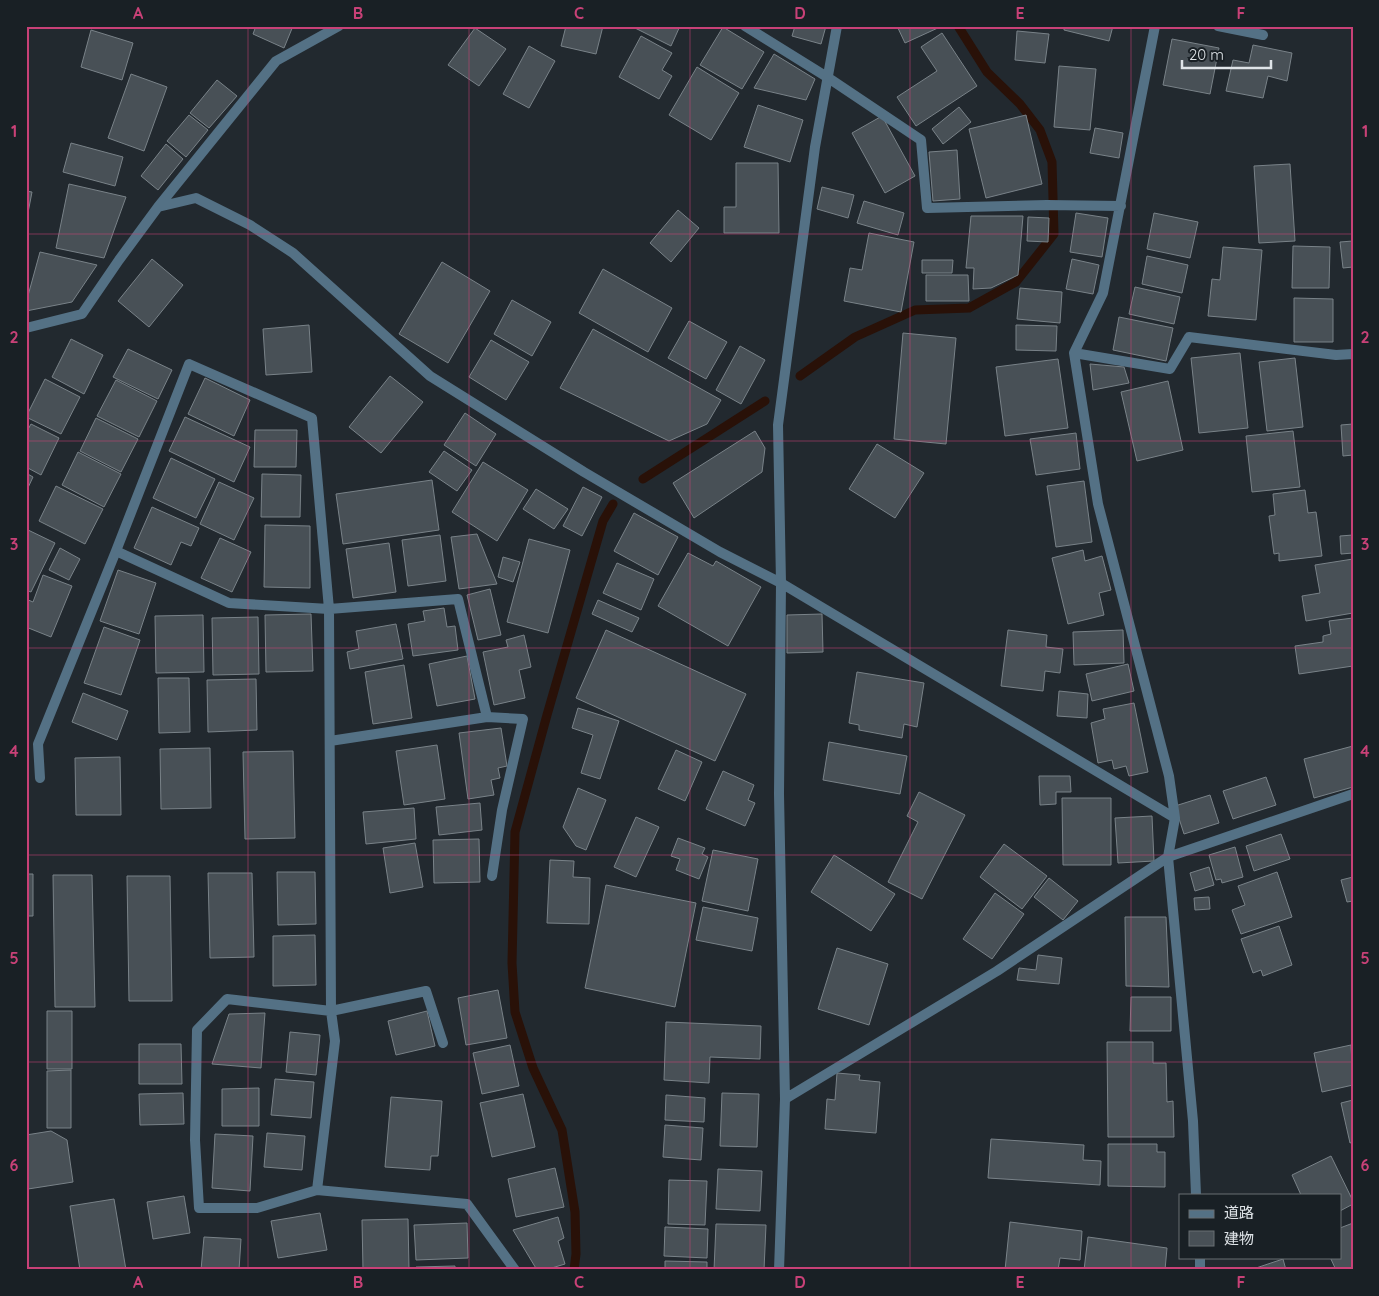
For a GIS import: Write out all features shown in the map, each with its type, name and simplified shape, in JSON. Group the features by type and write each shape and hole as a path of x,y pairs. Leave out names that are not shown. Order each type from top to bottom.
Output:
{"street":[{"path":"26,328 82,314 158,207 276,61 339,26"},
{"path":"745,26 827,77 921,140 927,208 1047,205 1121,206"},
{"path":"779,1270 785,1099 779,794 781,583 778,425 815,147 837,26"},
{"path":"1155,26 1103,293 1074,353 1098,504 1169,776 1175,818 1168,857 1192,1121 1196,1194"},
{"path":"1218,26 1263,34"},
{"path":"158,207 196,198 250,226 293,253 430,376 584,472 720,552 781,583 1175,818"},
{"path":"1074,353 1170,369 1190,337 1336,355 1353,354"},
{"path":"40,778 38,744 189,364 312,418 329,608 331,1011 334,1041 317,1190"},
{"path":"116,551 229,603 329,608 458,599 487,717"},
{"path":"330,741 487,717 523,719 502,810 492,876"},
{"path":"785,1099 997,971 1168,857 1353,794"},
{"path":"443,1043 426,991 331,1011 227,1000 197,1030 195,1140 199,1208 257,1208 317,1190 467,1204 515,1270"}],"building":[{"path":"256,26 293,26 284,48 253,34"},
{"path":"566,26 603,26 596,54 561,46"},
{"path":"631,26 680,26 671,46"},
{"path":"795,26 826,26 821,44 792,36"},
{"path":"897,26 939,26 940,27 905,43"},
{"path":"1064,26 1113,26 1109,41 1064,30"},
{"path":"723,27 764,52 742,89 700,65"},
{"path":"475,28 506,49 479,86 448,65"},
{"path":"91,30 133,43 122,80 81,67"},
{"path":"1017,31 1049,34 1045,63 1015,60"},
{"path":"942,33 977,86 916,126 897,97 937,71 921,47"},
{"path":"641,36 672,53 662,70 672,76 659,99 619,77"},
{"path":"1172,39 1219,48 1210,94 1163,85"},
{"path":"1253,45 1292,53 1287,81 1268,76 1263,98 1226,91 1233,60 1249,63"},
{"path":"529,46 555,61 529,108 503,94"},
{"path":"774,54 815,79 806,100 754,88"},
{"path":"1059,66 1096,69 1090,130 1054,127"},
{"path":"697,67 739,93 711,140 669,115"},
{"path":"131,74 167,87 144,151 108,138"},
{"path":"217,80 237,96 209,128 190,113"},
{"path":"758,105 803,120 790,162 744,147"},
{"path":"959,107 971,122 943,144 932,129"},
{"path":"189,115 208,130 186,157 167,141"},
{"path":"1026,115 1042,184 986,198 969,129"},
{"path":"882,116 915,176 885,193 852,133"},
{"path":"1095,128 1123,133 1119,158 1090,153"},
{"path":"71,143 123,157 115,186 63,172"},
{"path":"166,144 183,159 158,190 141,176"},
{"path":"957,150 960,199 933,201 929,152"},
{"path":"736,163 778,163 779,233 724,233 724,207 736,207"},
{"path":"1290,164 1295,241 1259,243 1254,166"},
{"path":"69,184 126,197 104,258 56,248"},
{"path":"822,187 854,195 848,218 817,209"},
{"path":"26,191 32,192 27,218 26,217"},
{"path":"864,201 904,213 898,235 857,223"},
{"path":"678,210 699,228 671,262 650,243"},
{"path":"1076,213 1108,218 1102,257 1070,252"},
{"path":"1154,213 1198,222 1190,258 1147,249"},
{"path":"971,216 1023,216 1018,275 991,288 973,289 974,268 966,268"},
{"path":"1028,217 1049,218 1048,242 1027,241"},
{"path":"869,233 914,242 901,312 844,301 850,268 862,270"},
{"path":"1353,241 1353,267 1343,268 1340,242"},
{"path":"1293,246 1330,247 1329,288 1292,288"},
{"path":"1223,247 1262,250 1256,320 1208,316 1212,279 1220,280"},
{"path":"40,252 97,265 72,302 26,311 26,303"},
{"path":"1147,256 1188,265 1182,293 1142,284"},
{"path":"152,259 183,285 149,327 118,301"},
{"path":"1072,259 1099,265 1093,294 1066,289"},
{"path":"922,260 953,260 952,273 922,273"},
{"path":"442,262 490,291 448,363 399,334"},
{"path":"603,269 672,308 648,352 579,313"},
{"path":"926,275 968,275 969,301 926,301"},
{"path":"1135,287 1180,297 1174,324 1129,314"},
{"path":"1020,288 1062,292 1060,323 1017,319"},
{"path":"1294,298 1333,299 1333,342 1294,342"},
{"path":"512,300 551,322 532,356 494,334"},
{"path":"1119,317 1173,328 1166,361 1113,350"},
{"path":"689,321 727,342 706,379 668,358"},
{"path":"309,325 312,372 266,375 263,329"},
{"path":"1016,325 1057,326 1056,351 1016,350"},
{"path":"593,329 721,400 707,424 669,441 560,388"},
{"path":"903,333 956,338 946,444 894,439"},
{"path":"71,339 103,355 84,394 52,377"},
{"path":"491,340 529,362 506,400 469,377"},
{"path":"740,346 765,360 741,404 716,390"},
{"path":"128,349 172,370 158,399 113,377"},
{"path":"1240,353 1248,428 1199,433 1191,358"},
{"path":"1295,358 1303,427 1267,431 1259,362"},
{"path":"1058,359 1068,428 1005,436 996,367"},
{"path":"1090,364 1124,367 1129,383 1093,390"},
{"path":"390,376 423,402 381,453 349,427"},
{"path":"205,378 250,400 234,436 188,414"},
{"path":"45,379 80,397 61,434 26,417"},
{"path":"116,380 157,401 139,437 97,416"},
{"path":"1168,381 1183,450 1137,461 1121,392"},
{"path":"465,413 496,434 476,466 444,445"},
{"path":"185,417 250,447 234,482 169,451"},
{"path":"96,418 138,439 121,472 80,451"},
{"path":"31,424 59,438 41,475 26,467 26,433"},
{"path":"1353,424 1353,455 1343,456 1341,425"},
{"path":"255,430 297,430 296,467 254,467"},
{"path":"755,431 765,448 762,472 694,518 673,483"},
{"path":"1293,431 1300,487 1252,492 1246,436"},
{"path":"1076,433 1080,469 1036,475 1030,439"},
{"path":"877,444 924,473 895,518 849,489"},
{"path":"444,451 472,470 457,491 429,472"},
{"path":"78,452 121,474 104,507 62,485"},
{"path":"171,458 215,479 196,518 153,498"},
{"path":"483,462 528,490 497,541 452,512"},
{"path":"26,473 33,477 26,492"},
{"path":"262,474 301,475 300,517 261,517"},
{"path":"432,480 439,530 343,544 336,494"},
{"path":"1084,481 1092,542 1056,547 1047,486"},
{"path":"219,482 254,498 234,540 200,524"},
{"path":"56,486 103,509 85,544 39,521"},
{"path":"583,487 602,497 582,536 563,526"},
{"path":"536,489 568,509 554,529 523,509"},
{"path":"1305,490 1308,513 1316,512 1322,556 1279,561 1279,553 1274,554 1269,516 1275,515 1273,494"},
{"path":"152,507 199,528 191,546 181,542 171,565 134,548"},
{"path":"634,513 678,537 658,575 614,551"},
{"path":"265,525 310,526 310,588 264,587"},
{"path":"26,529 55,543 31,592 26,590"},
{"path":"477,534 497,584 459,589 451,537"},
{"path":"440,535 446,581 408,586 402,540"},
{"path":"1353,535 1353,553 1341,554 1340,536"},
{"path":"220,538 251,552 232,592 201,578"},
{"path":"529,539 570,550 548,633 507,622"},
{"path":"389,543 396,592 353,598 346,549"},
{"path":"60,548 80,559 69,580 49,570"},
{"path":"1083,550 1085,561 1102,556 1111,590 1099,593 1104,615 1068,624 1052,558"},
{"path":"688,553 713,566 716,561 761,587 728,646 658,606"},
{"path":"503,557 520,562 513,582 498,577"},
{"path":"1353,559 1353,613 1306,621 1302,596 1320,593 1315,565"},
{"path":"617,563 654,579 641,610 603,593"},
{"path":"118,570 156,583 139,634 100,621"},
{"path":"43,575 72,586 51,637 26,627 26,599 33,602"},
{"path":"490,589 501,635 478,640 467,595"},
{"path":"598,600 639,618 632,632 592,614"},
{"path":"444,608 447,627 455,626 458,650 413,656 408,624 425,621 423,611"},
{"path":"311,614 313,671 266,672 265,615"},
{"path":"822,614 823,652 787,653 787,615"},
{"path":"203,615 204,672 156,673 155,616"},
{"path":"258,617 259,674 213,675 212,618"},
{"path":"1353,618 1353,666 1299,674 1295,646 1323,642 1323,636 1331,634 1329,621"},
{"path":"396,624 403,659 350,669 347,652 359,649 356,631"},
{"path":"104,627 140,640 121,695 84,683"},
{"path":"606,630 746,694 715,761 576,698"},
{"path":"1008,630 1047,635 1046,647 1063,649 1060,673 1045,671 1043,691 1001,686"},
{"path":"1123,630 1124,663 1074,665 1073,632"},
{"path":"524,635 531,667 519,670 525,698 494,705 483,652 508,647 506,640"},
{"path":"467,656 475,699 437,706 429,664"},
{"path":"1128,664 1134,691 1092,701 1086,674"},
{"path":"404,665 412,718 373,724 365,672"},
{"path":"857,672 924,683 917,727 904,724 902,738 859,730 859,725 849,723"},
{"path":"158,678 189,678 190,732 159,733"},
{"path":"256,679 257,730 208,732 207,680"},
{"path":"1059,691 1088,694 1087,718 1057,716"},
{"path":"83,693 128,711 117,740 72,722"},
{"path":"1134,703 1148,772 1129,776 1126,766 1114,769 1112,760 1098,763 1091,723 1105,719 1103,709"},
{"path":"578,708 619,721 600,779 581,773 593,735 572,728"},
{"path":"501,728 507,766 498,768 500,778 491,780 494,795 468,799 459,733"},
{"path":"829,742 907,756 900,794 823,780"},
{"path":"437,745 445,799 404,805 396,751"},
{"path":"1353,746 1353,787 1314,798 1304,759"},
{"path":"210,748 211,808 161,809 160,749"},
{"path":"676,750 702,762 685,801 658,789"},
{"path":"293,751 295,838 245,839 243,752"},
{"path":"120,757 121,815 76,815 75,758"},
{"path":"723,771 754,785 748,800 755,803 745,826 706,809"},
{"path":"1039,776 1070,776 1071,792 1056,792 1056,804 1040,805"},
{"path":"1266,777 1276,805 1233,819 1223,791"},
{"path":"578,788 606,800 586,850 576,846 563,827"},
{"path":"919,792 965,815 922,899 888,882 918,822 907,816"},
{"path":"1210,795 1219,823 1184,834 1175,806"},
{"path":"1062,798 1111,798 1111,865 1063,865"},
{"path":"480,803 482,830 439,835 436,807"},
{"path":"414,808 416,839 366,844 363,812"},
{"path":"1152,816 1154,861 1118,863 1115,818"},
{"path":"636,817 659,827 636,877 614,867"},
{"path":"1281,834 1290,859 1254,871 1246,846"},
{"path":"678,838 705,848 702,854 708,857 699,879 676,870 680,859 671,856"},
{"path":"479,839 480,882 434,883 433,840"},
{"path":"415,843 423,887 390,893 383,848"},
{"path":"1004,844 1047,876 1022,909 980,877"},
{"path":"1235,847 1243,877 1222,883 1221,879 1216,880 1209,855"},
{"path":"713,850 758,859 748,911 702,901"},
{"path":"834,855 895,894 871,931 811,892"},
{"path":"550,860 574,861 573,877 590,878 589,924 547,923"},
{"path":"1209,867 1214,885 1195,891 1190,873"},
{"path":"277,872 315,872 316,924 278,925"},
{"path":"1277,872 1292,917 1241,934 1232,910 1245,905 1238,886"},
{"path":"208,873 252,873 254,957 210,958"},
{"path":"26,874 33,874 33,916 26,916"},
{"path":"53,875 92,875 95,1007 55,1007"},
{"path":"127,876 170,876 172,1001 129,1001"},
{"path":"1353,877 1353,901 1347,902 1341,880"},
{"path":"1049,878 1078,901 1063,920 1034,897"},
{"path":"606,885 696,903 675,1007 585,988"},
{"path":"995,893 1024,914 992,959 963,939"},
{"path":"1209,897 1210,909 1195,910 1194,898"},
{"path":"703,907 758,918 752,951 696,940"},
{"path":"1125,917 1166,917 1169,987 1126,986"},
{"path":"1279,926 1292,965 1263,976 1261,970 1253,973 1241,939"},
{"path":"315,935 316,985 273,986 273,936"},
{"path":"837,948 888,964 869,1025 818,1009"},
{"path":"1038,955 1062,958 1059,984 1017,980 1019,968 1036,970"},
{"path":"498,990 507,1038 466,1045 458,998"},
{"path":"1131,997 1171,997 1171,1031 1130,1031"},
{"path":"47,1011 72,1011 72,1069 47,1069"},
{"path":"427,1011 435,1046 396,1055 388,1021"},
{"path":"265,1013 261,1068 212,1064 229,1014"},
{"path":"666,1022 761,1026 760,1059 710,1057 709,1083 664,1080"},
{"path":"290,1032 320,1035 316,1075 286,1072"},
{"path":"1107,1042 1153,1042 1153,1063 1166,1063 1167,1102 1173,1101 1174,1137 1108,1137"},
{"path":"139,1044 181,1044 182,1084 139,1084"},
{"path":"510,1045 519,1086 482,1094 473,1053"},
{"path":"1351,1045 1353,1085 1322,1092 1314,1053"},
{"path":"71,1070 71,1128 47,1128 47,1071"},
{"path":"837,1073 860,1075 859,1080 880,1082 876,1133 825,1129 827,1099 835,1100"},
{"path":"275,1079 314,1082 311,1118 271,1115"},
{"path":"259,1088 259,1126 222,1126 222,1089"},
{"path":"183,1093 184,1124 140,1125 139,1094"},
{"path":"722,1093 759,1094 757,1147 720,1146"},
{"path":"523,1094 535,1147 492,1157 480,1103"},
{"path":"666,1095 705,1098 704,1122 665,1120"},
{"path":"391,1097 442,1101 438,1156 431,1156 430,1170 385,1167"},
{"path":"1353,1100 1353,1142 1350,1143 1341,1103"},
{"path":"665,1125 703,1128 701,1160 663,1157"},
{"path":"51,1131 67,1140 73,1182 28,1189 26,1177 26,1135"},
{"path":"267,1133 305,1136 302,1170 264,1167"},
{"path":"215,1134 253,1136 250,1191 212,1188"},
{"path":"991,1139 1084,1145 1083,1160 1101,1161 1100,1185 988,1178"},
{"path":"1108,1144 1157,1144 1157,1152 1165,1152 1165,1187 1108,1186"},
{"path":"1331,1156 1353,1204 1342,1210 1342,1194 1301,1194 1292,1175"},
{"path":"555,1168 564,1207 516,1217 508,1179"},
{"path":"718,1169 762,1171 760,1211 716,1209"},
{"path":"669,1180 707,1181 705,1225 668,1224"},
{"path":"184,1196 190,1233 153,1239 147,1202"},
{"path":"114,1199 126,1270 80,1270 70,1206"},
{"path":"320,1213 327,1250 278,1258 271,1221"},
{"path":"558,1217 564,1238 558,1241 565,1264 545,1270 537,1270 513,1230"},
{"path":"408,1219 409,1270 363,1270 362,1220"},
{"path":"1010,1222 1082,1231 1080,1260 1060,1258 1058,1270 1005,1270"},
{"path":"467,1223 468,1258 416,1260 414,1225"},
{"path":"1353,1223 1353,1270 1336,1270 1330,1258 1342,1258 1342,1227"},
{"path":"716,1224 766,1225 764,1270 714,1270"},
{"path":"665,1227 708,1229 707,1258 664,1256"},
{"path":"204,1237 241,1239 239,1270 201,1270"},
{"path":"1088,1237 1167,1248 1165,1270 1084,1270"},
{"path":"1283,1259 1286,1270 1256,1270 1256,1268"},
{"path":"665,1261 707,1262 707,1270 665,1270"},
{"path":"455,1266 455,1270 416,1270 416,1267"}],"waterway":[{"path":"800,376 855,337 915,310 969,308 1016,282 1054,234 1052,162 1040,130 1020,104 987,72 958,26"},
{"path":"643,479 765,401"},
{"path":"574,1270 576,1254 575,1212 562,1130 533,1068 515,1012 512,963 515,832 603,521 613,504"}]}
